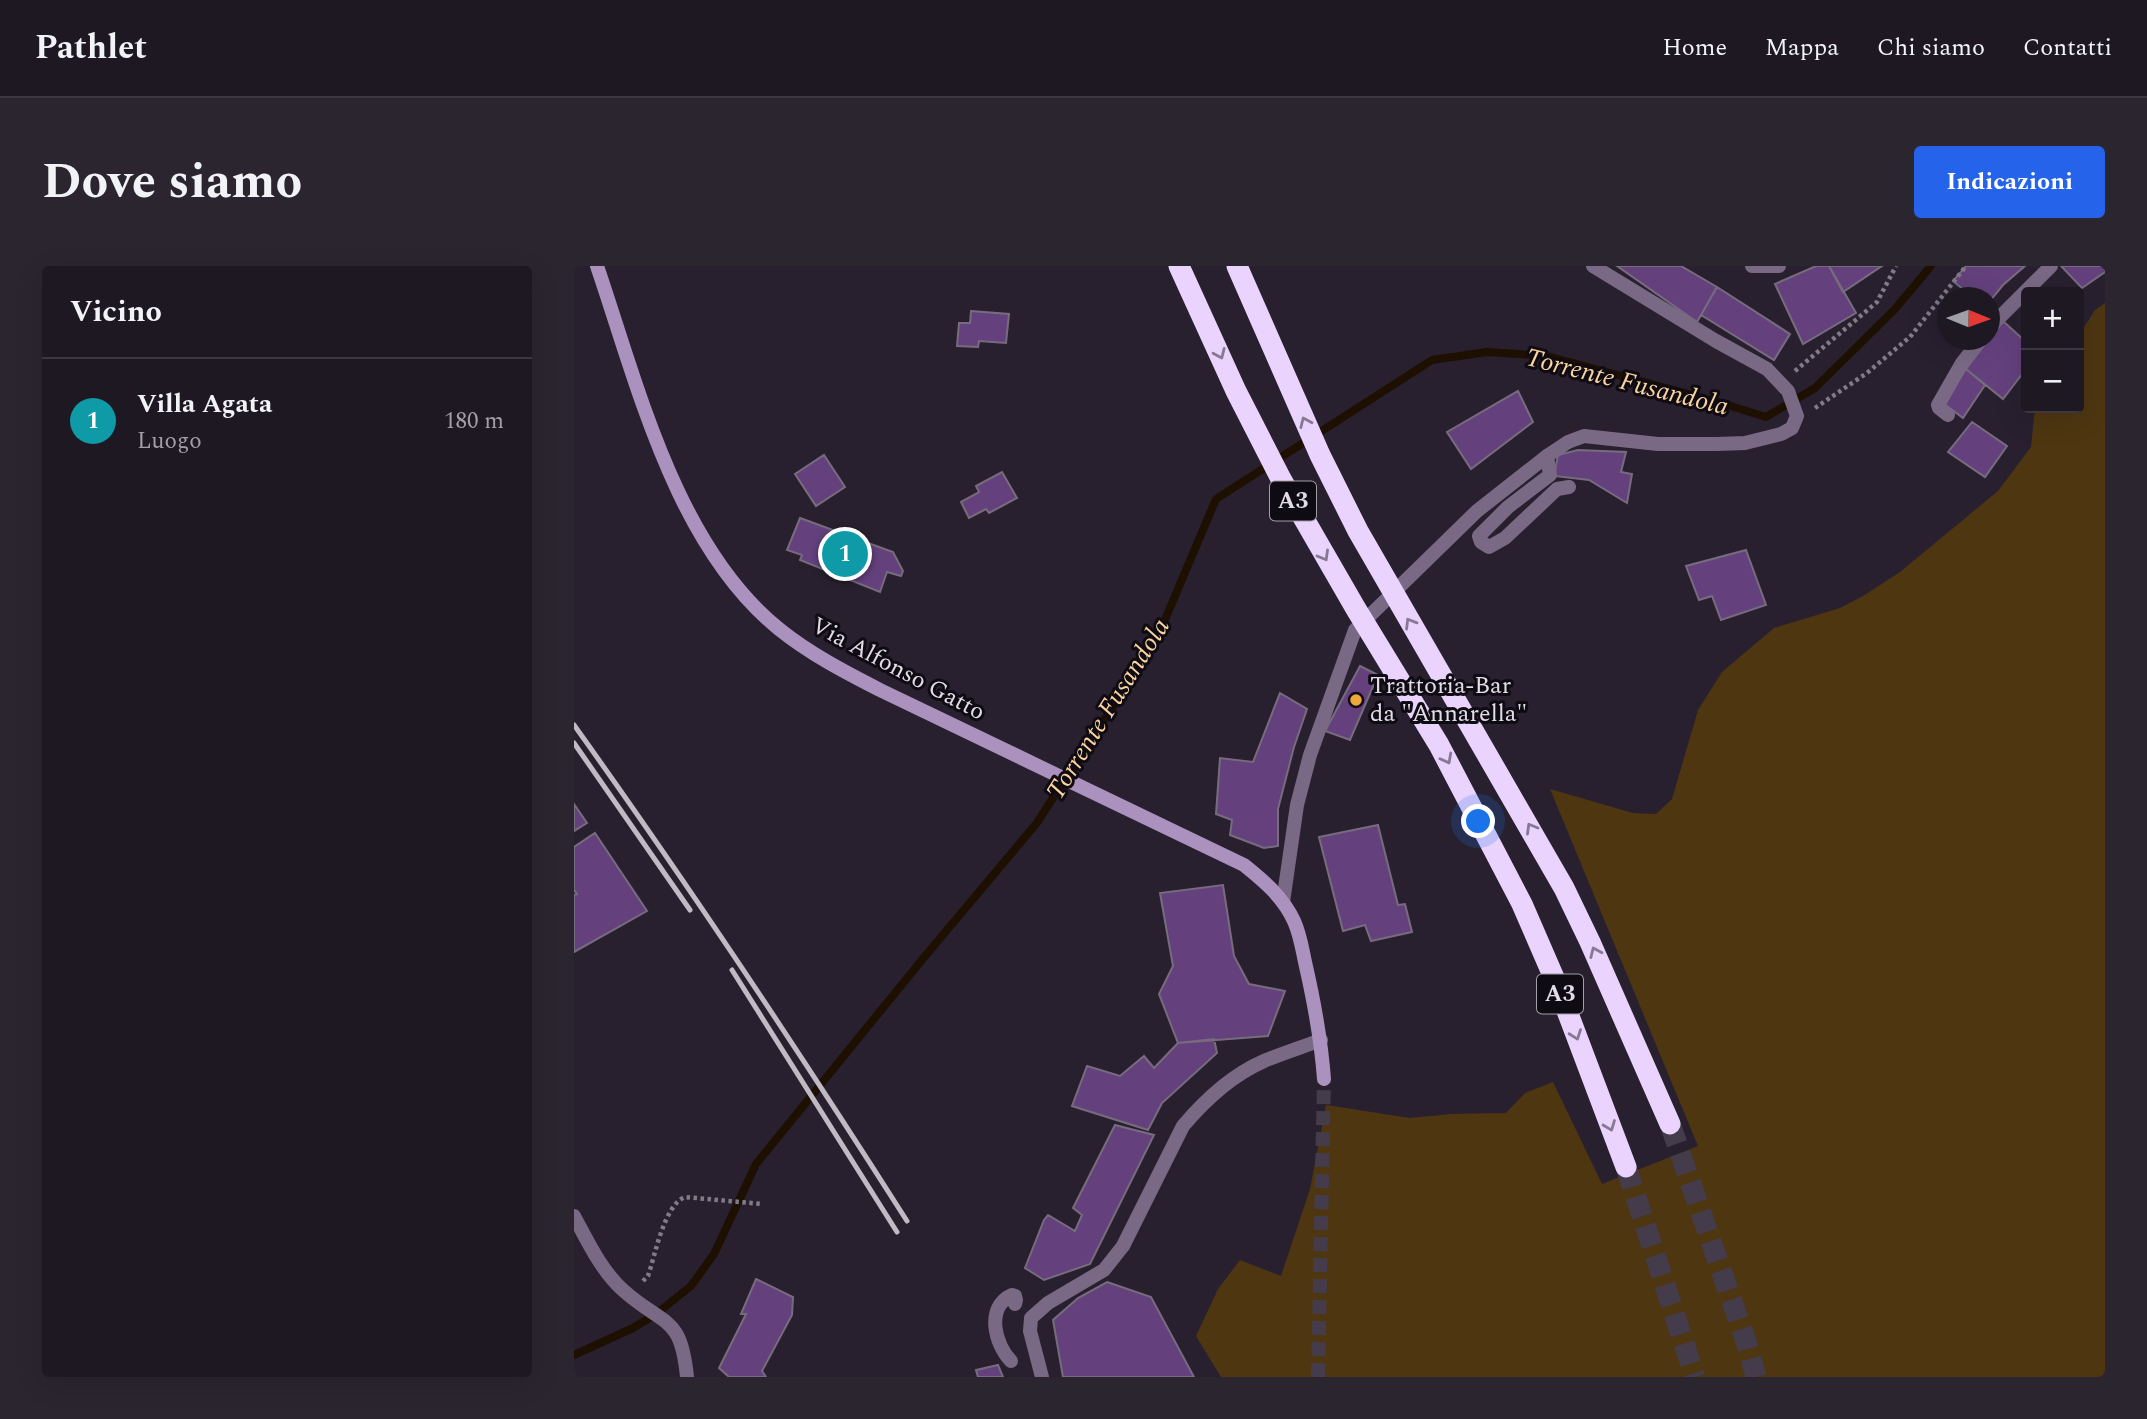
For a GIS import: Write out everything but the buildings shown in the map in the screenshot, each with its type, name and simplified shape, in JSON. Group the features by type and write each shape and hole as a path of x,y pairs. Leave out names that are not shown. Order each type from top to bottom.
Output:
{"highway":[{"name":"A3","path":"1179,266 1236,391 1281,479 1321,551 1439,745 1522,904 1558,987 1626,1167"},
{"name":"A3","path":"1239,271 1309,431 1358,531 1564,888 1670,1124"}],"main road":[{"name":"Via Alfonso Gatto","path":"597,266 666,466 712,553 743,595 779,629 825,661 1244,865 1267,883 1294,920 1300,939 1321,1040 1324,1079"}],"street":[{"path":"1283,902 1297,805 1310,755 1355,630 1477,511 1547,456 1568,442 1584,436 1658,444 1745,443 1774,436 1792,428 1797,416 1784,387 1768,369 1716,341 1593,266"},
{"path":"1752,266 1780,266"},
{"path":"2000,317 2051,266"},
{"path":"1948,415 1941,411 1938,405 1972,350"},
{"path":"1547,456 1550,475 1487,525 1479,536 1481,542 1489,547 1505,538 1557,489 1569,487"},
{"path":"1042,1377 1030,1331 1031,1318 1048,1303 1104,1270 1112,1262 1178,1134 1195,1111 1232,1079 1262,1062 1321,1040"},
{"path":"574,1216 608,1273 627,1293 673,1327 682,1342 687,1377"},
{"path":"1011,1361 1000,1346 995,1316 1006,1297 1015,1296 1015,1304"}],"path":[{"path":"1784,387 1877,302 1896,266"},
{"path":"1797,416 1807,414 1867,373 1910,337 1966,266"},
{"path":"627,1293 648,1276 666,1221 678,1200 685,1197 762,1204"}],"shaded area":[{"path":"2105,303 2105,1377 1221,1377 1196,1336 1218,1289 1240,1260 1281,1276 1310,1189 1326,1105 1410,1118 1506,1113 1525,1093 1553,1082 1602,1184 1698,1146 1550,789 1633,813 1656,814 1672,799 1698,710 1722,672 1774,628 1840,608 1900,572 1998,491 2031,447 2034,413 2084,413 2084,327 2095,310"}],"waterway":[{"name":"Torrente Fusandola","path":"574,1355 633,1328 656,1314 691,1286 714,1254 756,1164 1036,824 1156,641 1216,499 1432,360 1487,352 1547,356 1766,417 1815,388 1895,309 1931,266"}],"tunnel":[{"path":"1318,1377 1324,1079"},
{"path":"1670,1124 1756,1377"},
{"path":"1626,1167 1695,1377"}],"railway":[{"path":"574,725 744,971 907,1221"},
{"path":"574,743 690,910"},
{"path":"732,970 897,1232"}],"place":[{"name":"Villa Agata","path":"845,554"},
{"name":"Trattoria-Bar da \"Annarella\"","path":"1356,700"}]}
